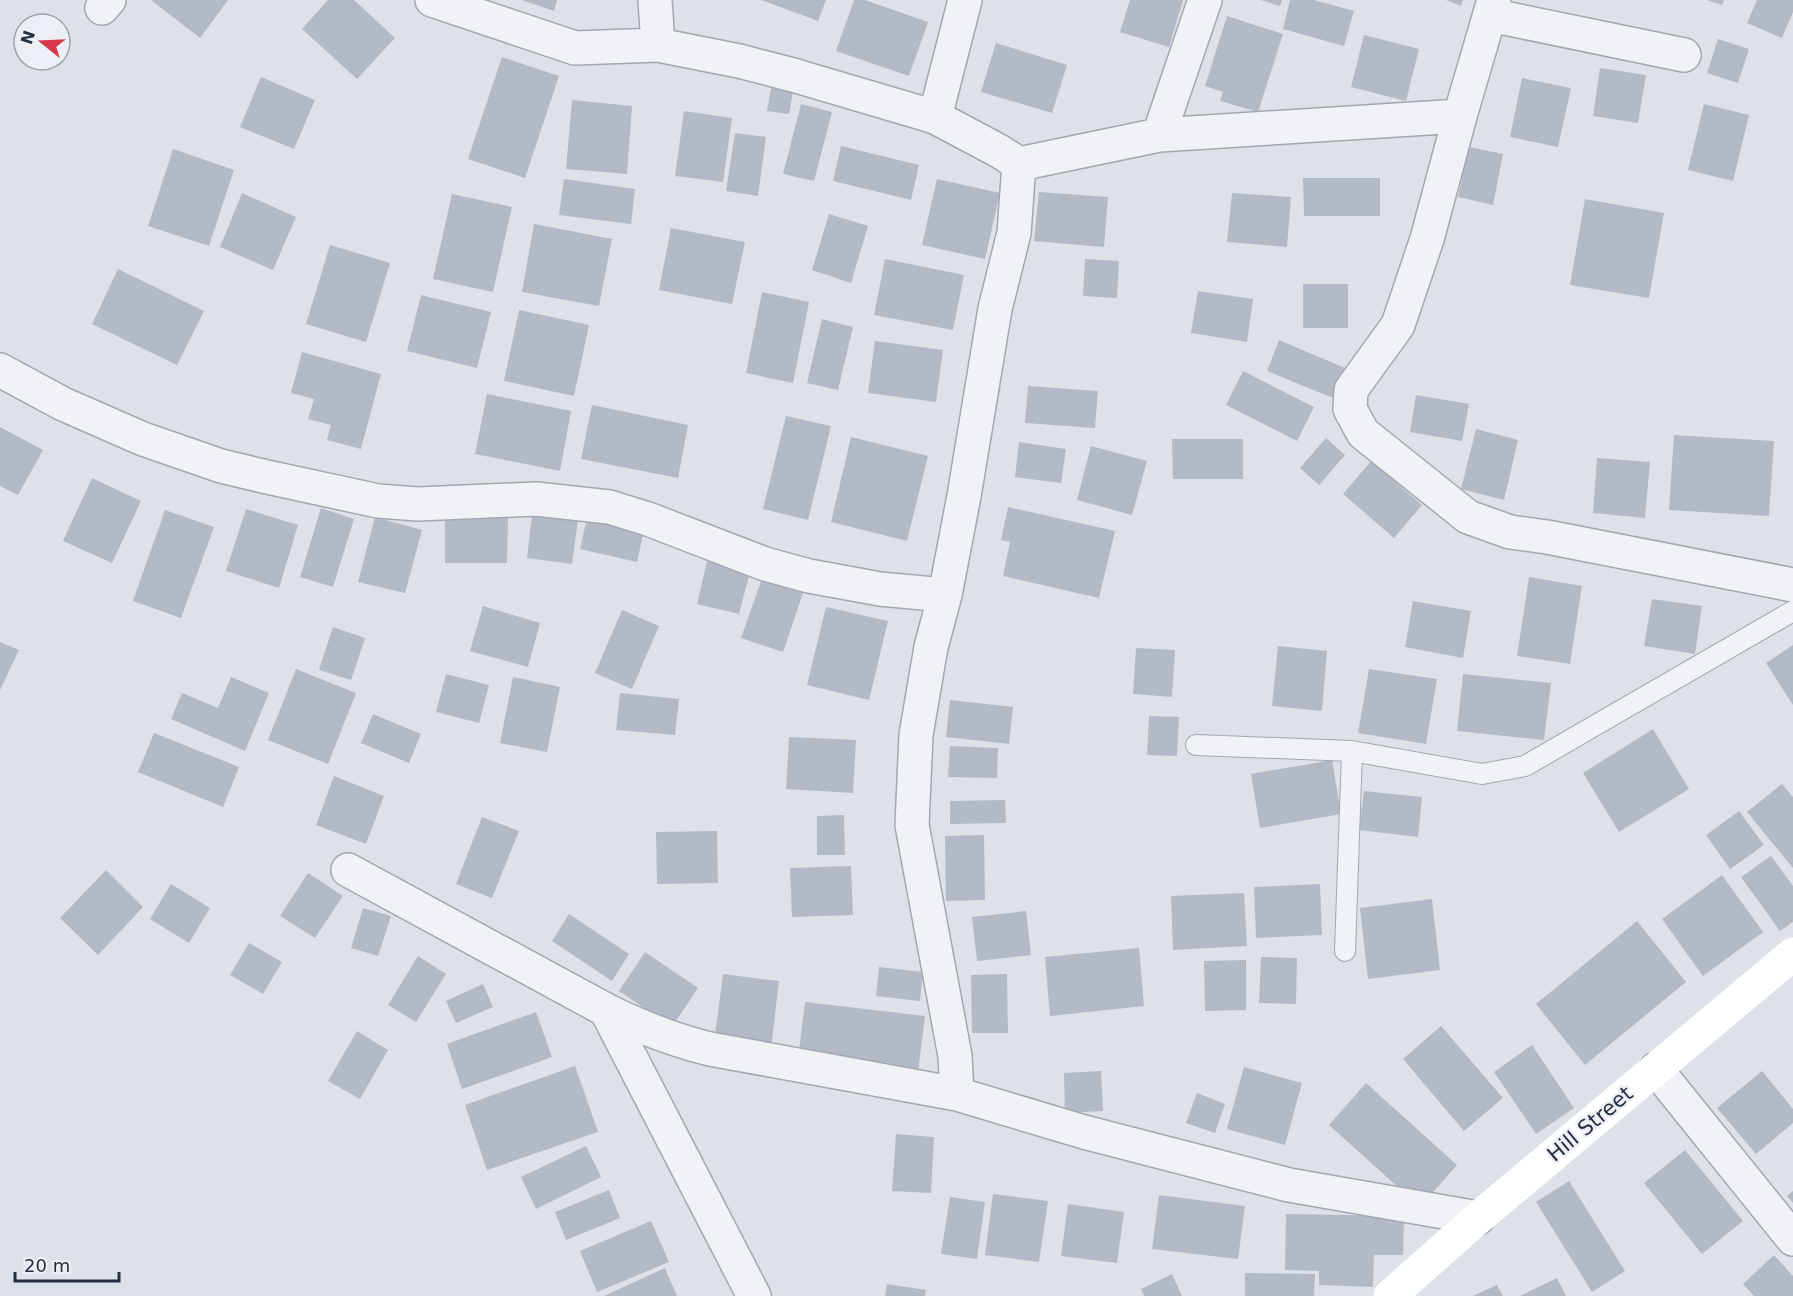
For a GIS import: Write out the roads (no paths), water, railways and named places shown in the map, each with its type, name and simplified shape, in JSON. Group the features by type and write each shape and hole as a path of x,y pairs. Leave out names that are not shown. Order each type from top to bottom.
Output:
{"main road":[{"name":"Hill Street","path":"1390,1296 1478,1218 1793,954"}],"street":[{"path":"432,0 575,48 658,45 783,72 934,117 1019,164 1159,135 1460,116"},
{"path":"654,0 658,45"},
{"path":"934,117 965,0"},
{"path":"1159,135 1205,0"},
{"path":"1684,55 1492,8 1427,239 1398,325 1351,390 1350,409 1363,433 1468,517 1510,532 1547,537 1793,585"},
{"path":"957,1094 955,1056 912,825 916,735 931,646 945,596 964,496 995,309 1014,233 1019,164"},
{"path":"0,370 63,404 143,439 221,466 378,501 418,504 536,499 609,507 648,519 756,561 809,576 880,589 945,596"},
{"path":"348,870 606,1010 674,1040 710,1049 957,1094 1084,1132 1289,1185 1478,1218"},
{"path":"606,1010 754,1296"},
{"path":"1656,1069 1793,1239"}],"lane":[{"path":"1196,745 1352,751 1482,774 1524,766 1793,611"},
{"path":"1345,951 1352,751"}]}
